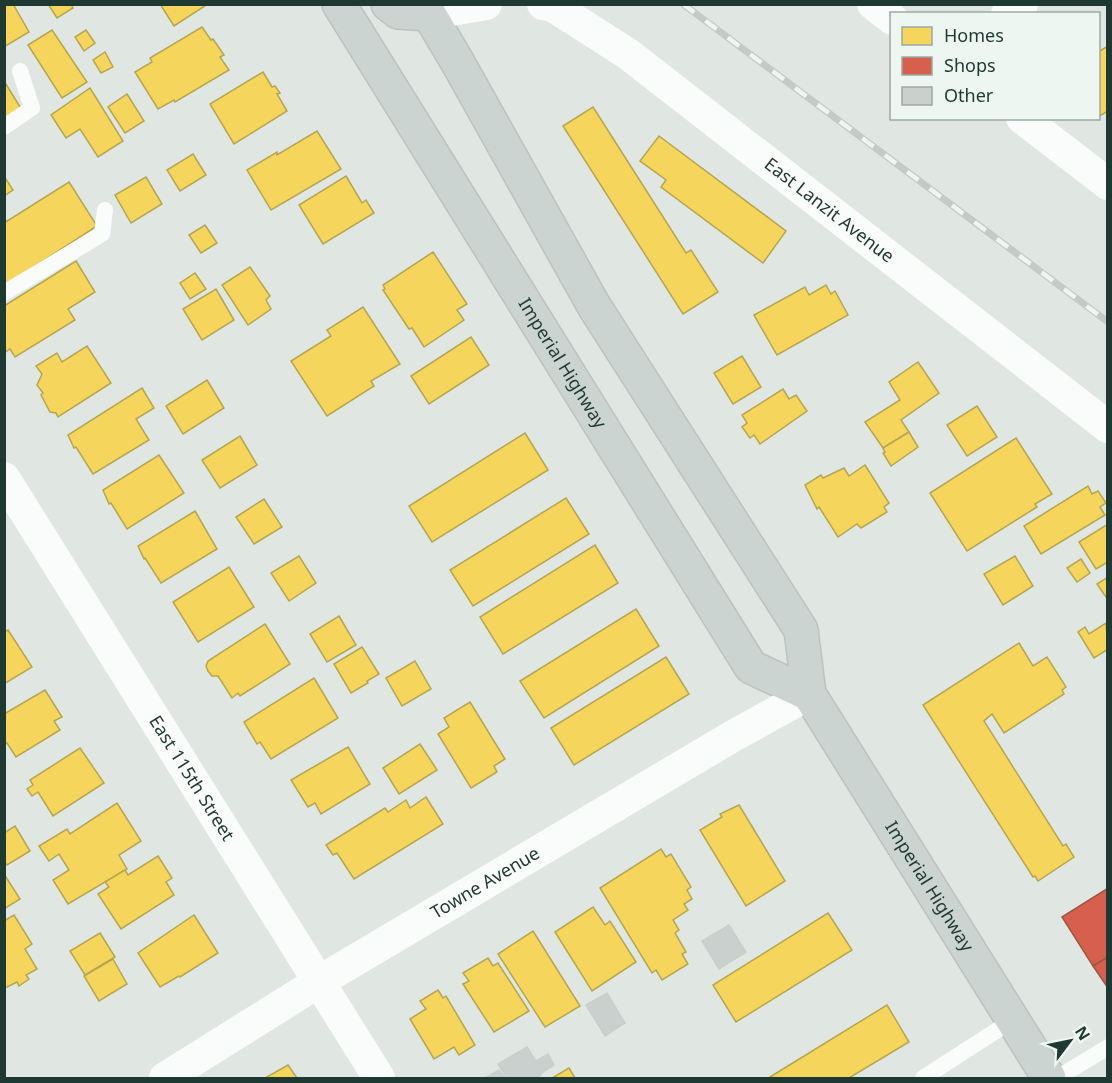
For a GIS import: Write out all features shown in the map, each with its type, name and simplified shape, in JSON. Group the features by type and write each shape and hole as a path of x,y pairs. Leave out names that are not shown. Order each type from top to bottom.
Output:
{"main road":[{"name":"Imperial Highway","path":"339,4 751,667 809,694"},
{"path":"388,4 398,12 426,9"},
{"name":"Imperial Highway","path":"426,9 594,306 801,630 809,694 1049,1078"}],"street":[{"path":"426,9 486,4"},
{"name":"East Lanzit Avenue","path":"543,4 553,6 628,54 1107,427"},
{"path":"873,4 890,18"},
{"path":"1025,120 1107,184"},
{"name":"East 115th Street","path":"4,478 379,1078"},
{"name":"Towne Avenue","path":"165,1078 320,981 733,736 809,694"}],"lane":[{"path":"4,127 32,108 20,71"},
{"path":"4,293 102,234 105,210"},
{"path":"923,1078 1013,1020"},
{"path":"1057,1078 1107,1047"}],"building: Homes":[{"path":"4,4 13,4 29,32 4,47"},
{"path":"48,4 71,4 73,8 57,18"},
{"path":"160,4 208,4 174,26"},
{"path":"202,27 224,55 220,57 229,70 175,102 174,100 158,109 135,72 152,62 150,58"},
{"path":"52,30 87,82 62,98 28,45"},
{"path":"86,30 95,43 84,51 75,37"},
{"path":"1108,46 1108,111 1100,116 1100,51"},
{"path":"105,52 113,67 101,73 93,60"},
{"path":"263,72 272,87 275,86 280,93 277,94 287,111 234,144 210,104"},
{"path":"4,81 22,110 4,121"},
{"path":"90,88 123,141 98,157 80,129 66,138 51,115"},
{"path":"127,94 144,121 125,133 108,107"},
{"path":"593,107 686,253 691,250 718,292 683,314 563,126"},
{"path":"317,131 341,169 271,210 247,170"},
{"path":"659,136 786,231 763,263 661,187 666,180 640,161"},
{"path":"193,154 206,175 180,191 167,170"},
{"path":"4,176 13,190 4,196"},
{"path":"346,176 362,203 366,200 374,213 323,244 299,205"},
{"path":"146,177 162,204 131,223 115,195"},
{"path":"69,182 97,226 4,286 4,223"},
{"path":"205,225 217,243 201,253 189,235"},
{"path":"433,252 467,304 457,310 464,320 424,347 383,290 385,289 383,285"},
{"path":"76,261 95,292 68,309 75,320 15,357 10,349 4,353 4,306"},
{"path":"250,267 270,296 266,300 271,309 248,325 222,285"},
{"path":"195,273 206,289 190,299 180,283"},
{"path":"826,285 831,294 835,291 848,315 777,355 754,315 805,287 809,295"},
{"path":"216,289 234,320 202,340 183,309"},
{"path":"363,307 400,364 371,381 374,386 327,416 291,361 331,336 327,330"},
{"path":"471,337 489,365 429,404 411,376"},
{"path":"87,346 111,383 58,417 56,413 50,412 41,395 43,393 37,385 42,374 36,366 57,353 62,362"},
{"path":"742,356 761,387 733,404 714,373"},
{"path":"918,362 939,393 901,420 909,432 883,448 865,422 900,400 889,382"},
{"path":"207,380 224,408 183,434 166,406"},
{"path":"142,388 154,408 136,419 149,440 93,474 76,447 74,448 68,435"},
{"path":"783,389 789,399 796,395 807,411 760,444 754,435 750,438 742,427 747,423 742,415"},
{"path":"977,406 997,437 967,456 947,425"},
{"path":"909,432 918,447 891,466 883,453 885,452 883,448"},
{"path":"525,433 548,470 432,542 409,506"},
{"path":"240,436 257,465 220,488 202,460"},
{"path":"1016,438 1052,494 1035,504 1037,507 967,551 930,493"},
{"path":"159,455 184,493 127,529 111,503 109,504 103,490"},
{"path":"865,465 889,503 884,507 887,512 861,528 857,524 838,537 819,507 817,509 805,485 821,475 823,478 844,468 849,476"},
{"path":"1088,486 1092,494 1098,491 1106,503 1100,507 1105,515 1041,554 1024,526"},
{"path":"566,498 589,534 473,606 450,570"},
{"path":"264,499 282,527 254,544 236,517"},
{"path":"195,511 217,549 161,583 138,546"},
{"path":"1108,524 1108,562 1096,569 1079,542"},
{"path":"595,545 618,583 503,654 480,617"},
{"path":"299,556 316,583 289,601 271,573"},
{"path":"1015,556 1033,586 1003,605 984,574"},
{"path":"1081,559 1090,573 1077,582 1067,568"},
{"path":"229,567 254,607 198,642 173,602"},
{"path":"1108,577 1108,600 1097,584"},
{"path":"636,609 659,646 544,718 520,681"},
{"path":"339,616 356,645 327,662 310,634"},
{"path":"1106,623 1108,649 1094,658 1078,632 1085,627 1089,634"},
{"path":"265,624 290,664 240,696 238,693 232,698 218,676 212,676 208,671 206,666 208,661"},
{"path":"8,630 32,667 4,684 4,632"},
{"path":"1019,643 1033,666 1047,657 1066,687 1062,690 1064,694 1004,733 992,714 984,721 1063,846 1066,844 1074,857 1038,881 1035,876 1033,877 923,705"},
{"path":"362,647 379,674 351,693 334,664"},
{"path":"666,657 689,694 574,765 551,728"},
{"path":"415,661 431,689 402,706 386,678"},
{"path":"314,678 338,718 271,759 260,742 257,744 244,722"},
{"path":"45,690 62,717 54,721 60,730 16,757 7,743 4,744 4,714"},
{"path":"470,702 505,759 494,766 497,772 471,788 438,734 449,727 444,718"},
{"path":"420,744 437,770 399,794 383,768"},
{"path":"348,747 370,784 321,814 315,803 308,807 291,780"},
{"path":"80,748 104,783 53,816 38,792 32,796 27,789 33,785 30,780"},
{"path":"426,797 443,824 354,879 337,853 333,855 326,845 385,808 388,812 406,800 410,808"},
{"path":"117,803 141,841 119,855 127,869 68,904 53,880 69,870 59,854 49,861 39,846 67,829 70,834"},
{"path":"739,805 785,881 746,906 700,830 722,817 720,814"},
{"path":"15,826 30,851 7,865 4,861 4,833"},
{"path":"661,849 666,857 671,854 691,887 687,890 692,899 684,904 688,910 673,920 679,930 675,933 686,952 682,954 688,964 662,980 656,970 652,973 600,888"},
{"path":"158,856 172,878 166,882 174,895 121,929 98,894 109,887 105,882 125,870 128,875"},
{"path":"4,874 20,899 4,909"},
{"path":"593,907 605,925 610,921 636,962 592,991 555,932"},
{"path":"828,913 852,950 736,1022 713,985"},
{"path":"14,915 32,944 25,949 37,969 26,975 29,979 19,986 17,982 5,988 4,921"},
{"path":"194,915 218,953 160,987 138,953"},
{"path":"533,931 580,1006 545,1027 498,954"},
{"path":"100,933 115,957 85,975 70,951"},
{"path":"488,958 493,966 498,963 529,1011 494,1032 463,984 469,981 463,973"},
{"path":"113,959 127,984 99,1001 84,976"},
{"path":"438,990 443,998 446,996 475,1045 459,1055 454,1047 434,1059 410,1019 426,1009 420,1001"},
{"path":"887,1005 909,1042 849,1078 770,1077"},
{"path":"288,1065 297,1078 265,1078"},
{"path":"569,1068 575,1078 552,1078"}],"building: Shops":[{"path":"1108,888 1108,957 1093,966 1062,917"},
{"path":"1108,957 1108,988 1093,966"}],"building: Other":[{"path":"729,925 746,952 719,969 702,941"},
{"path":"607,993 625,1023 605,1036 586,1005"},
{"path":"527,1047 536,1061 548,1054 554,1065 536,1078 507,1078 498,1064"},
{"path":"499,1070 505,1078 485,1078"}],"railway":[{"path":"683,4 1108,322"}]}
